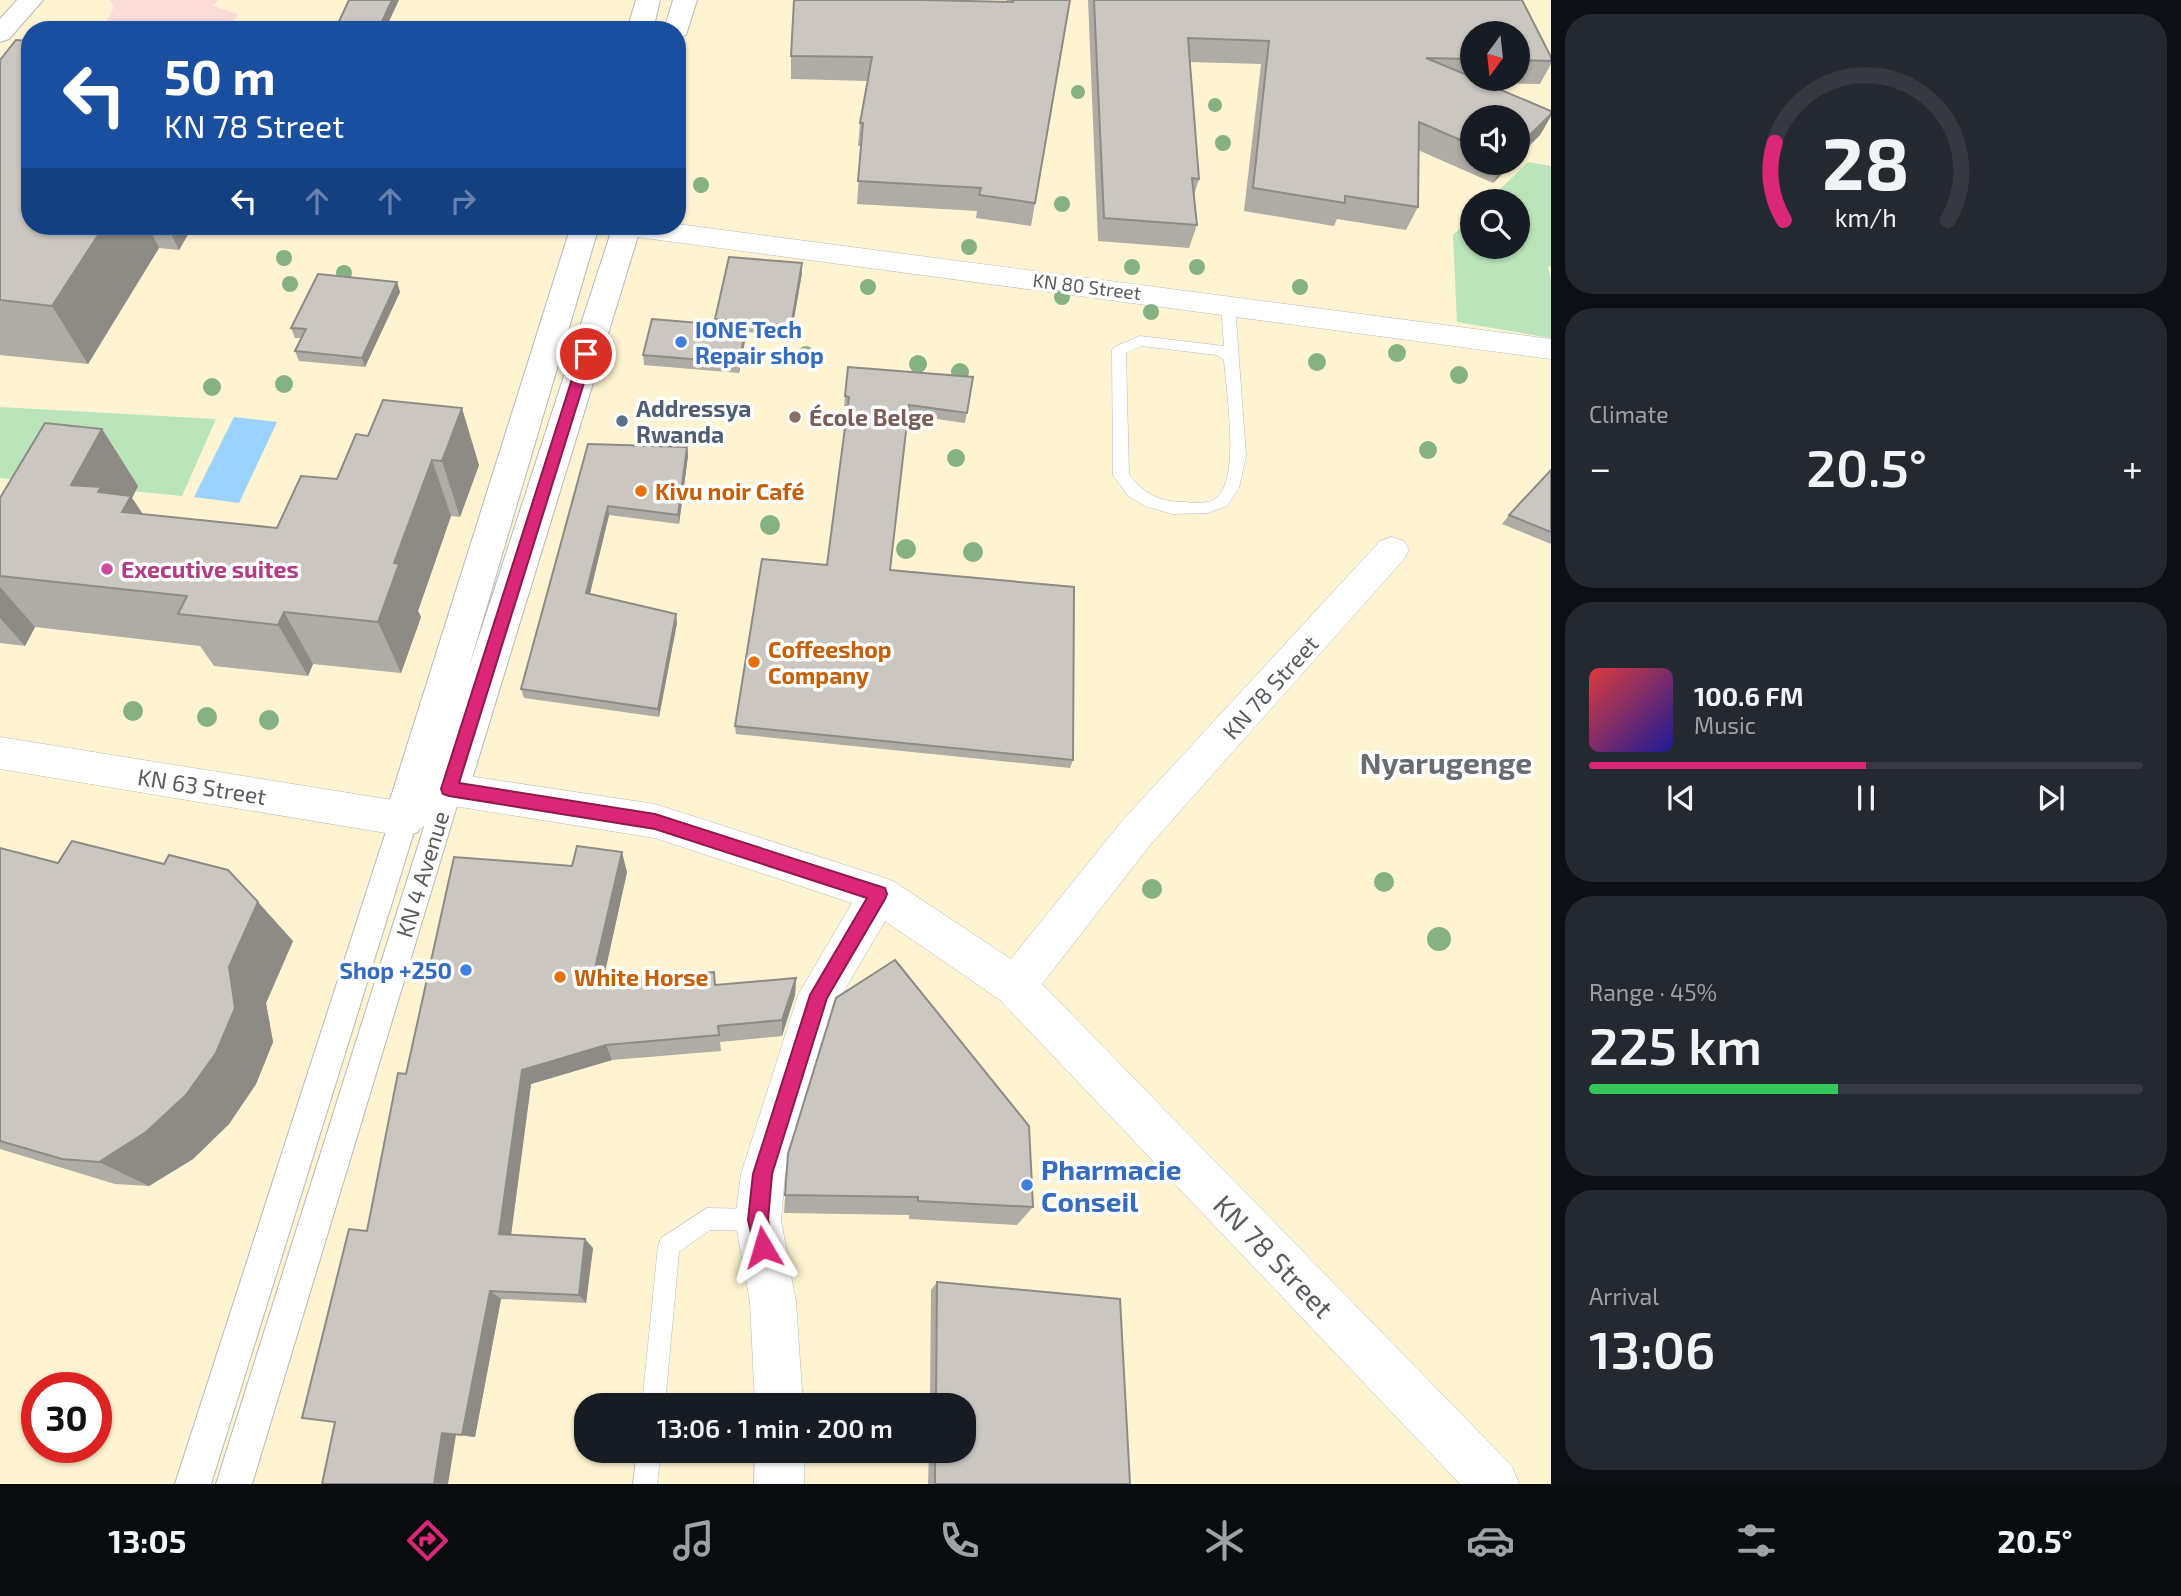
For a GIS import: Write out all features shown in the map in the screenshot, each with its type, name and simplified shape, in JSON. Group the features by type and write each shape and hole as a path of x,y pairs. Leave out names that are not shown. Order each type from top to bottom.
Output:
{"street":[{"path":"0,34 31,0"},
{"path":"642,21 648,0"},
{"path":"679,21 685,0"},
{"name":"KN 80 Street","path":"686,234 1551,349"},
{"name":"KN 4 Avenue","path":"404,819 582,235"},
{"name":"KN 4 Avenue","path":"234,1484 622,235"},
{"name":"KN 78 Street","path":"1015,986 1136,833 1392,550"},
{"name":"KN 63 Street","path":"0,753 404,819"},
{"path":"193,1484 404,819 449,789"},
{"name":"KN 78 Street","path":"449,789 655,821 878,894 1015,986 1474,1478"},
{"path":"778,1393 773,1302 758,1220 762,1174 819,995 878,894"},
{"path":"779,1484 780,1463"}],"lane":[{"path":"1228,305 1238,456 1234,484 1222,502 1203,509 1172,508 1150,502 1133,492 1121,475 1119,350 1140,341 1220,350 1231,357"},
{"path":"654,1393 669,1246 707,1219 758,1220"},
{"path":"645,1484 648,1463"}],"shaded area":[{"path":"0,0 1551,0 1551,1484 0,1484"},
{"path":"109,0 218,0 213,6 238,14 234,21 107,21 114,7"}],"green space":[{"path":"1530,162 1551,166 1551,266 1548,267 1551,280 1551,338 1457,322 1453,235 1460,228 1460,259 1530,259 1530,189 1500,189 1515,175 1530,175"},
{"path":"0,407 216,419 182,496 0,478"}],"water":[{"path":"234,417 277,422 239,503 194,497"}],"building":[{"path":"349,0 392,0 382,21 339,21"},
{"path":"794,0 1070,0 1035,203 979,195 981,188 858,181 863,123 860,123 872,57 791,56"},
{"path":"1094,0 1522,0 1551,57 1551,61 1530,60 1530,21 1460,21 1460,59 1426,58 1460,72 1460,91 1504,91 1551,111 1551,114 1530,135 1530,105 1460,105 1460,140 1419,122 1418,207 1345,196 1345,203 1253,188 1269,41 1188,38 1199,179 1192,178 1197,225 1104,218"},
{"path":"16,40 21,40 21,235 98,235 52,306 0,300 0,60"},
{"path":"729,257 802,263 791,326 715,319"},
{"path":"318,274 397,282 362,358 295,351 306,329 291,328"},
{"path":"652,319 746,327 739,363 643,355"},
{"path":"848,367 973,377 967,413 909,405 890,570 1074,587 1073,760 735,726 762,559 827,565 849,397 845,396"},
{"path":"383,400 462,408 442,461 432,460 394,563 399,564 378,622 284,612 278,625 178,614 187,596 0,576 0,498 45,423 102,429 71,485 101,487 98,492 131,496 122,512 277,528 301,476 337,479 356,434 368,436"},
{"path":"588,444 687,447 678,515 608,506 586,593 676,614 658,709 521,689"},
{"path":"1551,470 1551,532 1509,515"},
{"path":"72,841 164,864 169,855 228,870 258,902 229,967 235,1008 216,1053 186,1095 146,1132 99,1162 62,1159 0,1141 0,848 58,863"},
{"path":"577,846 622,852 592,981 714,972 715,985 796,978 782,1020 718,1026 719,1035 606,1045 522,1070 499,1234 585,1239 579,1295 490,1291 462,1435 442,1433 434,1484 322,1484 335,1422 302,1418 349,1229 367,1231 398,1073 406,1074 454,857 572,866"},
{"path":"895,960 1029,1126 1033,1207 918,1201 918,1197 785,1195 788,1154 836,998"},
{"path":"937,1282 1120,1299 1130,1484 935,1484 935,1463 976,1463 976,1393 936,1393"}],"place":[{"name":"IONE Tech Repair shop","path":"681,342"},
{"name":"École Belge","path":"795,417"},
{"name":"Addressya Rwanda","path":"622,421"},
{"name":"Kivu noir Café","path":"641,491"},
{"name":"Executive suites","path":"107,569"},
{"name":"Coffeeshop Company","path":"754,662"},
{"name":"Shop +250","path":"466,970"},
{"name":"White Horse","path":"560,977"},
{"name":"Pharmacie Conseil","path":"1027,1185"}],"district":[{"name":"Nyarugenge","path":"1446,762"}],"route":[{"path":"586,354 449,789 655,821 878,894 819,995 762,1174 758,1220 763,1247"}]}
